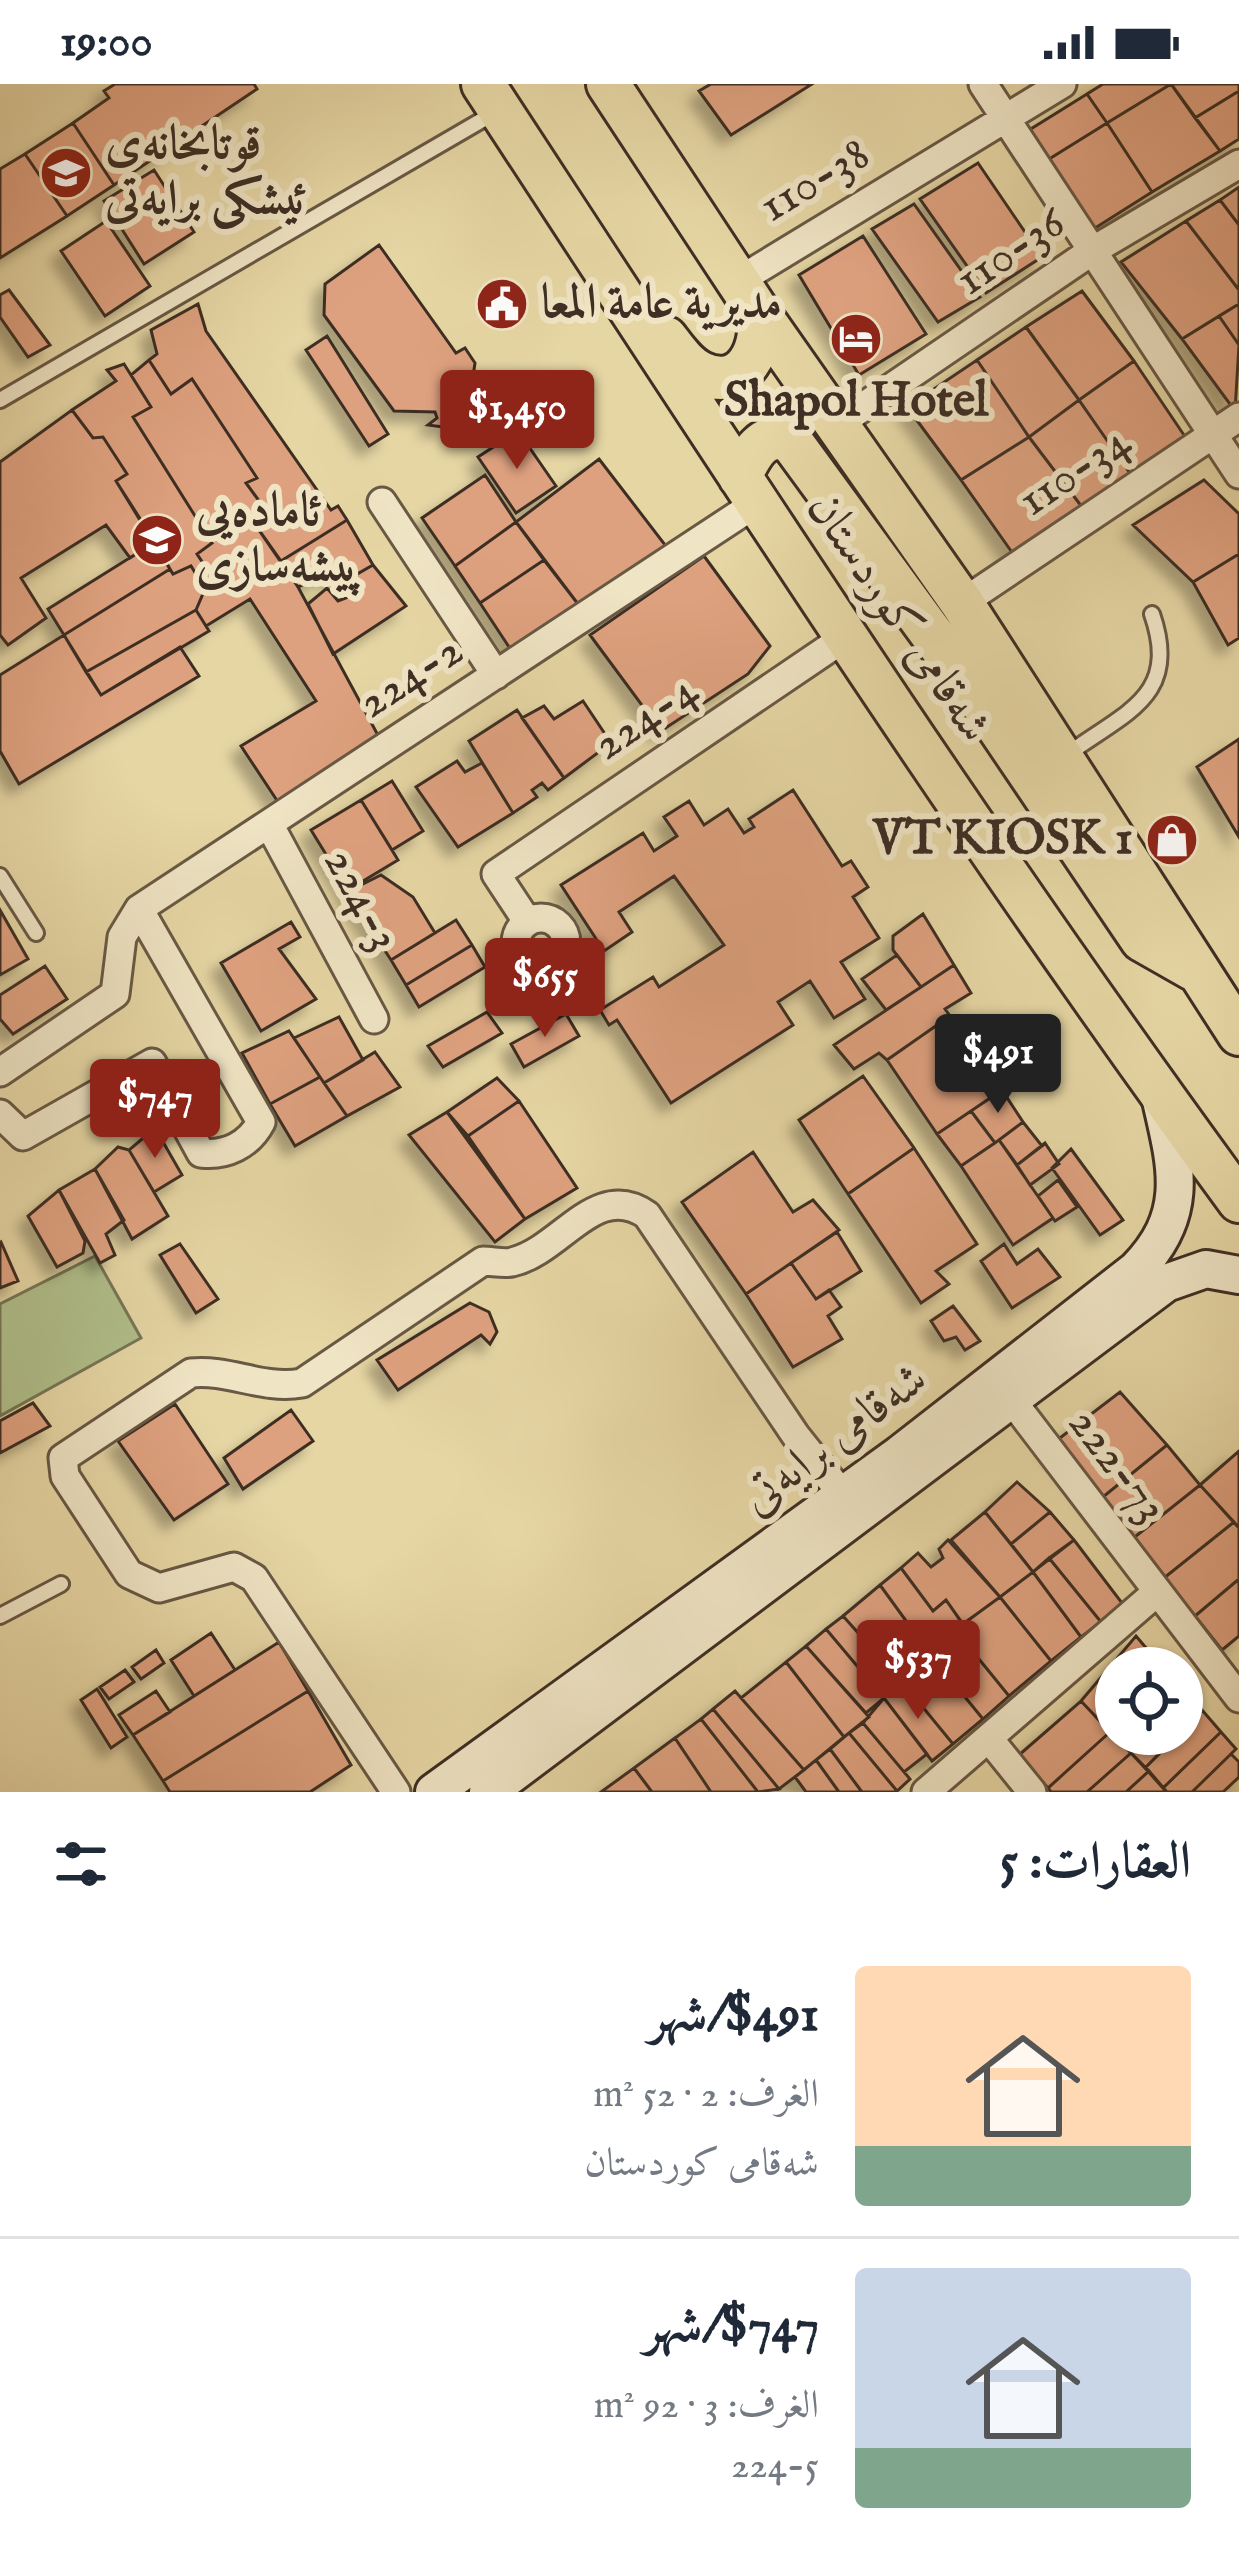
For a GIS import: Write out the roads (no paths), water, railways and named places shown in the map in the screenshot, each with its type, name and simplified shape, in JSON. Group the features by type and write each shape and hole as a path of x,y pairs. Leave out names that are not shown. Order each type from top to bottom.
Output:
{"highway":[{"name":"شەقامی کوردستان","path":"608,84 748,297 962,603 1239,1034"},
{"name":"شەقامی کوردستان","path":"492,97 847,636 1160,1096 1239,1201"},
{"path":"619,292 638,302 684,361 707,376 734,374 755,357 762,331 748,297"},
{"path":"749,489 764,442 778,436 790,440 980,700 1142,940 1199,973"}],"main road":[{"name":"شەقامی برایەتی","path":"488,1792 1004,1391 1136,1270 1163,1238 1176,1197 1174,1156 1160,1096"},
{"name":"شەقامی برایەتی","path":"434,1792 843,1495 1166,1283 1206,1268 1239,1275"}],"street":[{"path":"983,84 1239,475"},
{"name":"110-38","path":"748,297 1062,84"},
{"name":"110-36","path":"838,424 1092,250 1239,164"},
{"name":"110-34","path":"962,603 1239,416"},
{"name":"224-2","path":"0,1072 115,994 122,937 139,909 496,675 749,489"},
{"path":"382,502 496,675"},
{"name":"224-4","path":"527,922 496,874 847,636"},
{"name":"224-3","path":"269,824 374,1019"},
{"path":"0,1114 23,1136 152,1063 201,1153 219,1155 254,1136 261,1122 139,909"},
{"path":"396,1792 254,1578 234,1567 159,1588 129,1574 65,1476 63,1458 191,1373 213,1371 278,1388 302,1383 483,1261 512,1262 610,1202 630,1203 647,1215 796,1436 843,1495"},
{"name":"222-73","path":"1004,1391 1239,1698"},
{"path":"926,1792 1157,1592"},
{"path":"990,1740 1032,1792"}],"lane":[{"path":"0,400 492,97"},
{"path":"1059,760 1156,686 1165,658 1152,614"},
{"path":"0,876 36,933"},
{"path":"0,1616 62,1584"}],"place":[{"name":"قوتابخانەی ئیشکی برایەتی","path":"66,173"},
{"name":"مدیریة عامة المعا","path":"502,304"},
{"name":"Shapol Hotel","path":"856,339"},
{"name":"ئامادەیی پیشەسازی","path":"157,540"},
{"name":"VT KIOSK 1","path":"1172,840"}]}
